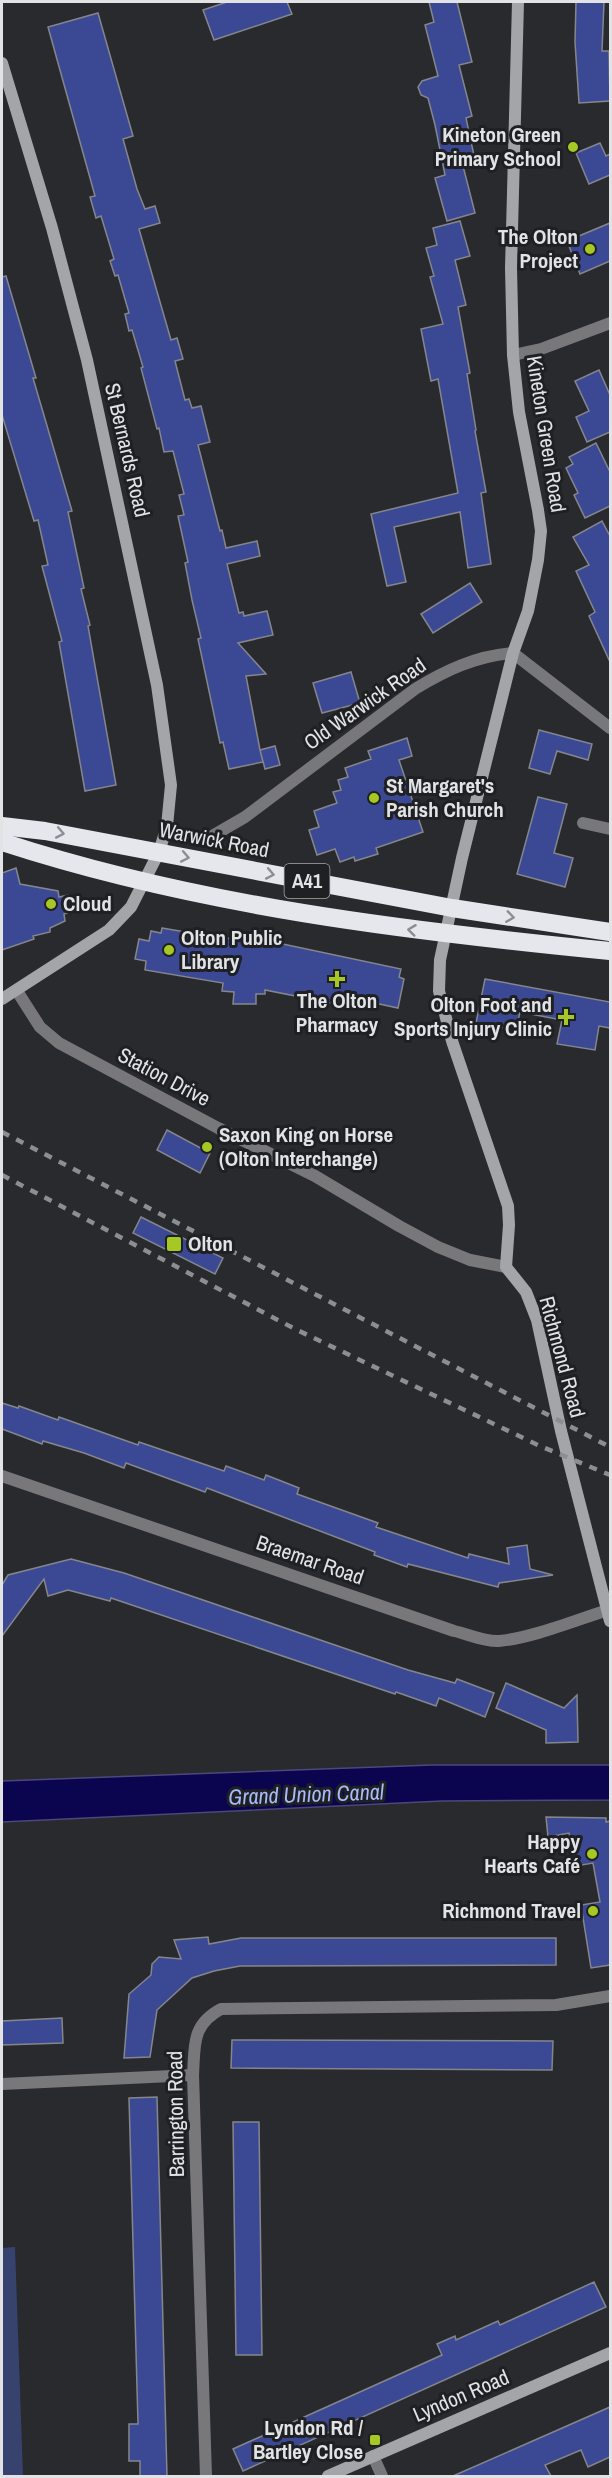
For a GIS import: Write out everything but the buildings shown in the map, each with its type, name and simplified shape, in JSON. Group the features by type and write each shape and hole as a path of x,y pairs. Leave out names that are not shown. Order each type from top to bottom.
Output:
{"highway":[{"name":"Warwick Road","path":"2,826 45,831 159,852 452,909 610,932"},
{"name":"A41","path":"2,842 43,856 216,897 379,925 610,951"}],"street":[{"name":"Kineton Green Road","path":"452,909 462,858 513,654 528,611 541,531 519,412 513,355 511,268 518,2"},
{"name":"St Bernards Road","path":"2,63 52,228 87,360 157,685 171,785 168,826 159,852 131,907 109,930 2,999"},
{"path":"513,355 541,349 610,323"},
{"path":"513,654 610,728"},
{"name":"Old Warwick Road","path":"207,839 245,817 435,677 490,655 513,654"},
{"path":"583,823 610,829"},
{"path":"452,909 440,960 439,991 452,1041 508,1206 506,1267"},
{"name":"Station Drive","path":"17,991 40,1027 59,1043 218,1128 315,1176 438,1247 470,1260 506,1267"},
{"name":"Richmond Road","path":"506,1267 526,1292 537,1320 561,1431 609,1616"},
{"name":"Braemar Road","path":"3,1479 454,1631 497,1641 609,1616"},
{"name":"Barrington Road","path":"206,2476 193,2075 195,2037 201,2025 221,2009 556,2005 610,1996"},
{"path":"2,2084 193,2075"},
{"name":"Lyndon Road","path":"328,2476 610,2353"},
{"path":"374,2456 382,2476"}],"shaded area":[{"path":"15,2247 23,2476 2,2476 2,2248"}],"water":[{"name":"Grand Union Canal","path":"432,1765 610,1765 610,1800 442,1801 2,1822 2,1781"}],"railway":[{"path":"2,1132 610,1447"},
{"path":"2,1175 295,1329 540,1446 610,1475"}],"place":[{"name":"Kineton Green Primary School","path":"573,147"},
{"name":"The Olton Project","path":"590,249"},
{"name":"St Margaret's Parish Church","path":"374,798"},
{"name":"Cloud","path":"51,904"},
{"name":"Olton Public Library","path":"169,950"},
{"name":"The Olton Pharmacy","path":"337,979"},
{"name":"Olton Foot and Sports Injury Clinic","path":"566,1017"},
{"name":"Saxon King on Horse (Olton Interchange)","path":"207,1147"},
{"name":"Olton","path":"174,1244"},
{"name":"Happy Hearts Café","path":"592,1854"},
{"name":"Richmond Travel","path":"593,1911"},
{"name":"Lyndon Rd / Bartley Close","path":"375,2440"}]}
